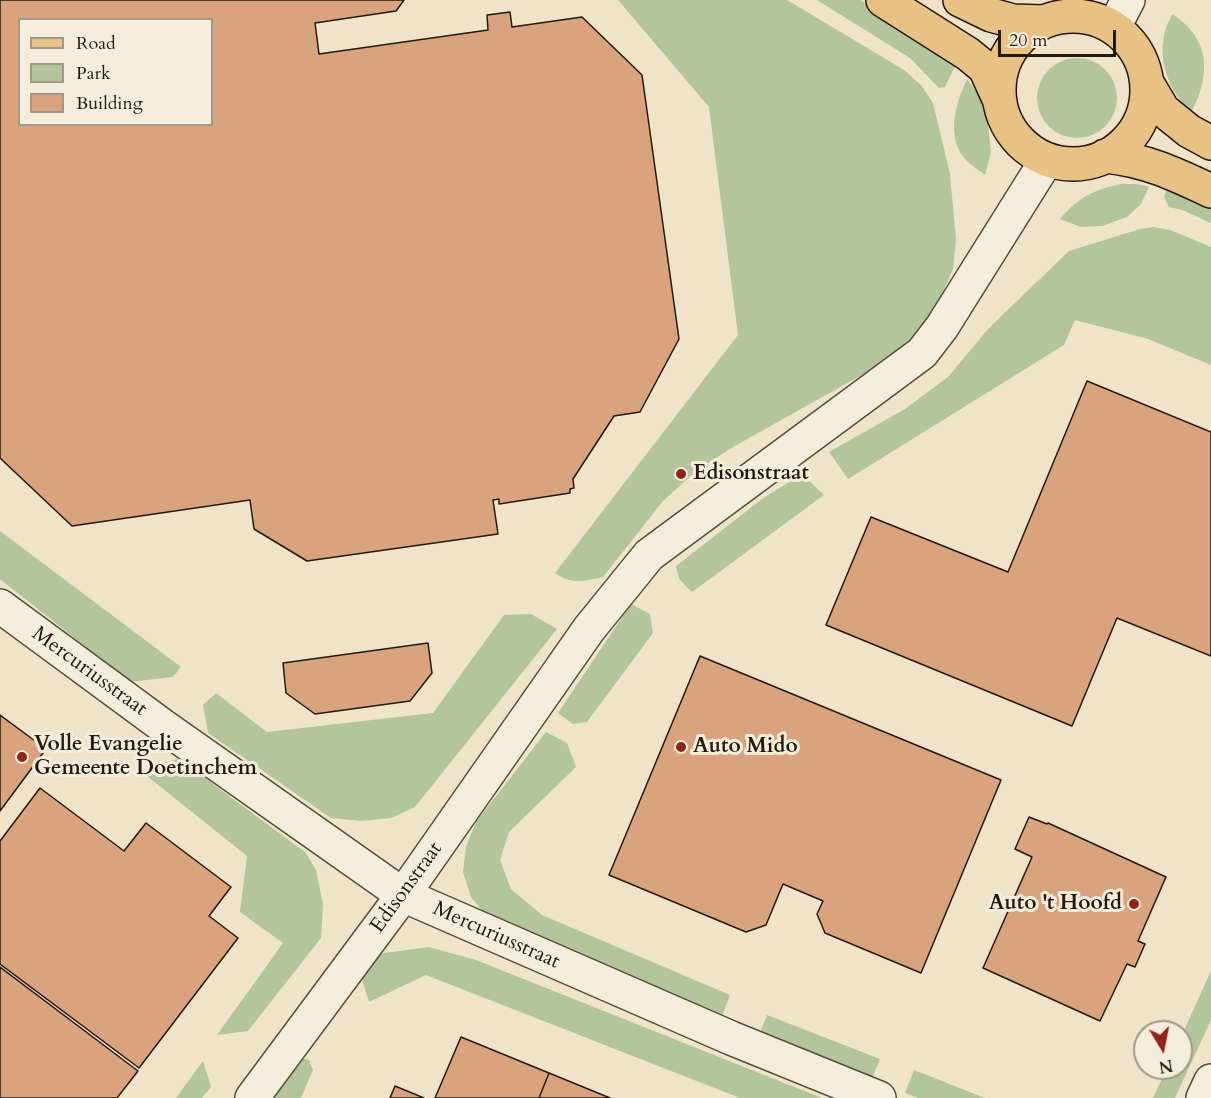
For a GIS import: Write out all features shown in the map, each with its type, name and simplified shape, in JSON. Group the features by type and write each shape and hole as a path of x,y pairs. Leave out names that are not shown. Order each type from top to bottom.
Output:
{"main road":[{"path":"883,0 968,54 985,68 1000,101 1007,124 1021,142 1046,161 1084,164 1105,156 1124,144 1138,126 1146,105 1147,83 1142,61 1130,42 1121,14 1091,18 1066,16 1043,22 1013,21 991,15 960,0"},
{"path":"1000,101 999,77 1007,55 1023,35 1043,22"},
{"path":"1147,83 1163,110 1189,131 1211,143"},
{"path":"1105,156 1131,159 1168,171 1211,191"}],"street":[{"name":"Edisonstraat","path":"252,1098 403,895 590,628 649,555 922,353 942,327 1046,161"},
{"name":"Mercuriusstraat","path":"0,606 163,726 403,895 731,1038 879,1098"},
{"path":"1203,1098 1211,1081"}],"green space":[{"path":"618,0 787,0 904,70 921,85 933,103 950,174 956,240 953,269 937,305 910,339 876,367 733,447 696,471 663,501 603,577 572,581 555,573 738,335 709,107"},
{"path":"817,0 860,0 902,27 955,66 945,87 939,88 910,58"},
{"path":"1172,14 1194,35 1204,58 1202,85 1191,113 1172,87 1163,57 1164,36"},
{"path":"1069,58 1085,58 1106,69 1117,90 1117,106 1106,127 1085,138 1069,138 1055,132 1043,120 1037,106 1037,90 1043,76 1055,64"},
{"path":"967,79 981,98 988,124 991,152 985,175 966,160 960,151 954,131 956,109"},
{"path":"1121,184 1149,187 1141,204 1127,217 1102,226 1081,227 1060,219 1087,196"},
{"path":"1167,188 1211,206 1211,223 1182,210 1169,207 1164,197"},
{"path":"1154,227 1170,230 1211,247 1211,365 1148,339 1075,320 1064,345 848,479 829,452 905,409 948,377 989,328 1069,251 1140,229"},
{"path":"802,474 824,495 692,592 679,579 676,566 762,499"},
{"path":"0,531 181,667 173,677 130,682 0,579"},
{"path":"631,604 650,614 653,633 587,722 573,724 558,713"},
{"path":"531,614 557,629 415,807 391,818 361,821 331,818 208,733 203,705 216,693 267,732 433,713 504,615"},
{"path":"546,732 567,743 576,767 509,832 500,860 511,889 542,915 730,995 721,1019 489,919 471,897 463,872 466,847 476,822"},
{"path":"179,759 305,852 316,870 323,904 321,938 248,1031 217,1035 283,943 240,912 247,856 147,776 157,764"},
{"path":"429,947 476,960 822,1098 740,1098 426,975 369,1002 359,970 384,953"},
{"path":"1211,971 1211,1020 1193,1059 1193,1020 1189,1020"},
{"path":"767,1015 880,1059 872,1079 759,1035"},
{"path":"292,1056 309,1060 313,1070 301,1098 259,1098"},
{"path":"203,1061 211,1087 202,1098 176,1098"},
{"path":"914,1070 985,1098 918,1098 905,1093"},
{"path":"1161,1080 1183,1080 1175,1098 1153,1098"}],"building":[{"path":"0,0 404,0 396,11 315,23 319,54 488,30 487,15 510,12 512,27 582,17 642,75 679,339 640,412 614,416 573,479 574,488 570,489 570,493 499,504 499,499 493,500 498,534 307,561 254,529 250,500 72,526 0,458"},
{"path":"1087,381 1211,432 1211,656 1117,618 1072,726 826,625 871,517 1008,572"},
{"path":"428,643 432,673 410,701 315,714 286,693 283,663"},
{"path":"700,656 1001,780 921,973 825,933 817,914 823,901 783,884 766,925 746,932 609,875"},
{"path":"0,715 46,749 0,811"},
{"path":"40,788 124,851 146,823 231,887 209,916 238,938 139,1068 0,964 0,841"},
{"path":"1029,817 1048,823 1166,877 1138,941 1145,944 1135,967 1127,964 1100,1021 983,968 1032,857 1015,849"},
{"path":"0,967 138,1071 117,1098 0,1098"},
{"path":"461,1037 549,1073 539,1098 435,1098"},
{"path":"549,1073 610,1098 539,1098"},
{"path":"395,1086 424,1098 390,1098"}],"place":[{"name":"Edisonstraat","path":"681,474"},
{"name":"Auto Mido","path":"681,747"},
{"name":"Volle Evangelie Gemeente Doetinchem","path":"22,757"},
{"name":"Auto 't Hoofd","path":"1134,904"}]}
